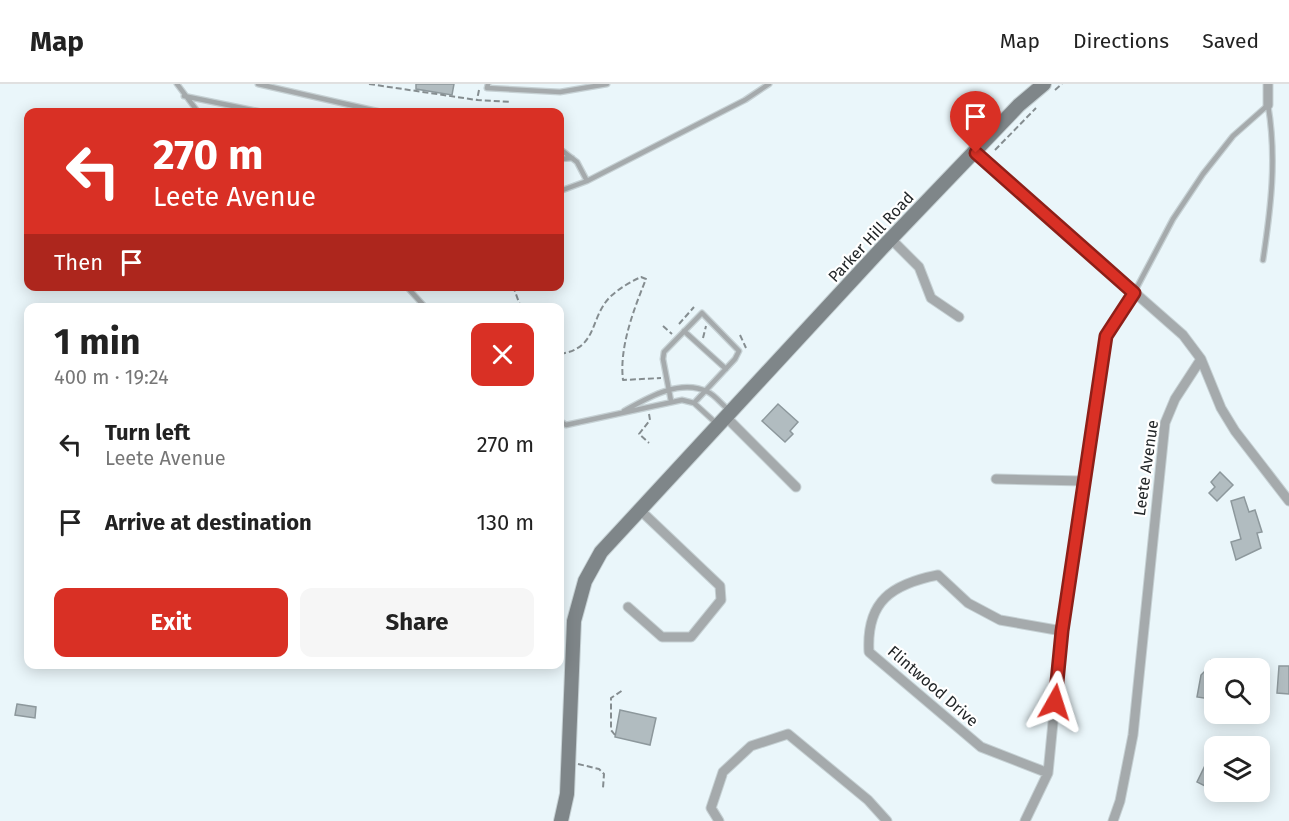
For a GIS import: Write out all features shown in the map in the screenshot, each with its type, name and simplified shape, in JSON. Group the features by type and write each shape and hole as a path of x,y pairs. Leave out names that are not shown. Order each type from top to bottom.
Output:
{"street":[{"path":"1268,84 1268,105"},
{"name":"Parker Hill Road","path":"561,821 567,794 574,621 585,581 601,552 724,417 1019,105 1049,88"},
{"path":"976,153 1183,335 1201,359 1221,408 1234,432 1289,501"},
{"path":"891,239 919,267 931,298 959,317"},
{"path":"1025,821 1048,773 1062,631 1106,336 1134,293"},
{"name":"Leete Avenue","path":"1113,821 1120,801 1133,735 1149,596 1155,502 1166,423 1175,399 1201,359"},
{"path":"724,417 796,487"},
{"path":"996,479 1084,481"},
{"path":"628,607 662,637 691,638 722,600 720,586 639,510"},
{"name":"Flintwood Drive","path":"1048,773 981,747 869,651 868,630 880,602 907,581 938,575 968,603 1000,620 1062,631"},
{"path":"719,821 711,808 723,772 751,746 788,734 868,800 888,821"}],"lane":[{"path":"177,84 194,108"},
{"path":"258,84 363,108"},
{"path":"488,84 487,88 560,92 607,84"},
{"path":"564,190 587,181 744,100 769,84"},
{"path":"184,96 242,108"},
{"path":"1263,260 1273,195 1274,139 1268,105"},
{"path":"1134,293 1173,219 1198,182 1233,136 1268,105"},
{"path":"564,152 572,158 587,181"},
{"path":"564,159 572,158"},
{"path":"411,291 421,303"},
{"path":"671,402 664,352 702,313 739,351 726,369 694,403"},
{"path":"684,331 726,369"},
{"path":"621,412 652,395 685,387 705,391 724,417"},
{"path":"564,424 647,409 671,402 694,403 724,417"}],"path":[{"path":"369,84 477,100 511,102"},
{"path":"477,100 480,84"},
{"path":"1049,88 1062,84"},
{"path":"995,150 1037,106"},
{"path":"564,353 583,346 609,298 641,277 646,279 633,307 621,368 623,380 666,377"},
{"path":"663,326 677,339"},
{"path":"700,346 706,326"},
{"path":"647,409 650,420 639,434 649,443"},
{"path":"615,735 611,730 610,698 623,690"},
{"path":"575,772 576,756"},
{"path":"576,764 599,769 603,774 603,788"}],"building":[{"path":"416,84 454,84 452,95 416,89"},
{"path":"778,404 798,422 790,431 793,434 785,442 762,421"},
{"path":"1220,472 1233,485 1217,501 1209,493 1215,487 1211,482"},
{"path":"1244,497 1249,512 1255,510 1262,532 1257,533 1261,548 1236,560 1231,542 1241,539 1231,501"},
{"path":"1279,666 1289,666 1289,694 1277,693"},
{"path":"1204,672 1204,698 1197,697 1201,675"},
{"path":"17,704 36,707 35,718 15,715"},
{"path":"620,710 656,718 650,745 615,737"},
{"path":"1204,768 1204,786 1197,782"}],"route":[{"path":"976,153 1134,293 1106,336 1062,631 1055,702"}]}
